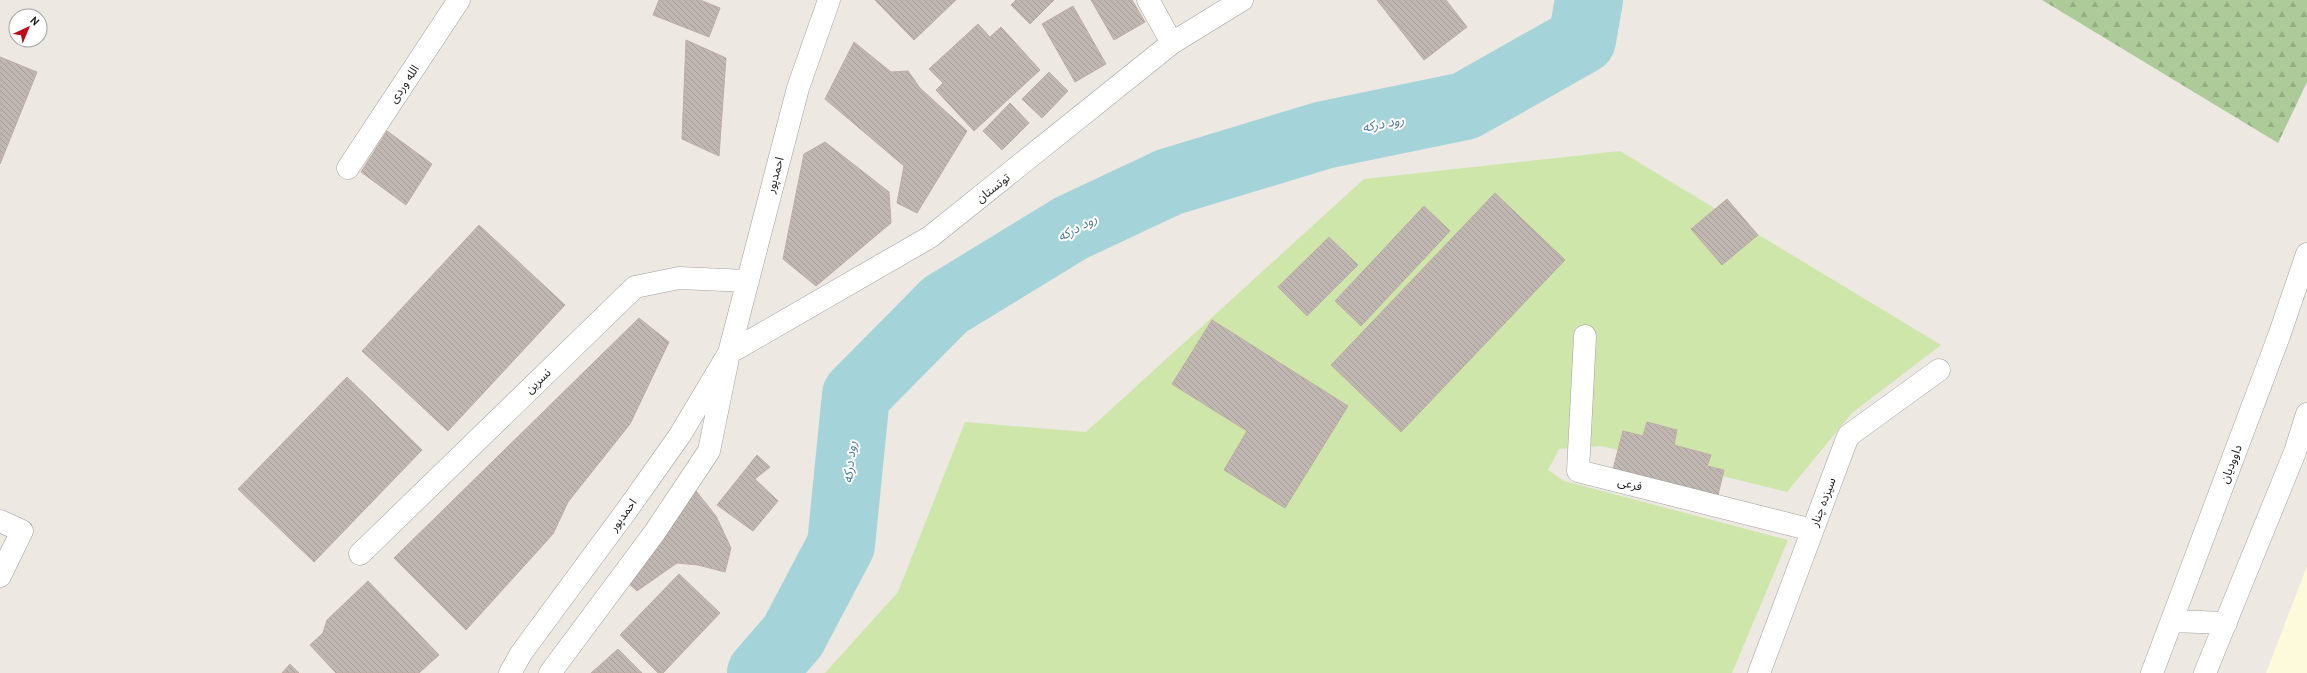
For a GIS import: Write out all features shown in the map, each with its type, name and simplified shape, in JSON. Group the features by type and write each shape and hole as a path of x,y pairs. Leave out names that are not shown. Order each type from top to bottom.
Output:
{"street":[{"name":"الله وردی","path":"348,168 459,0"},
{"name":"احمدپور","path":"550,673 655,532 709,451 729,353 798,88 829,0"},
{"path":"1148,0 1172,43"},
{"name":"توتستان","path":"729,353 930,237 1172,43 1242,0"},
{"name":"داوودیان","path":"2152,673 2279,336 2307,254"},
{"name":"نسرین","path":"360,554 635,287 680,278 748,281"},
{"name":"فرعی","path":"1584,336 1578,471 1812,530"},
{"name":"احمدپور","path":"510,673 522,652 627,510 680,435 729,353"},
{"name":"سیزده چنار","path":"1759,673 1848,436 1939,370"},
{"path":"2205,673 2295,452 2307,414"},
{"path":"0,521 22,531 0,576"},
{"path":"2172,622 2226,623"}],"shaded area":[{"path":"2307,566 2307,673 2266,673"}],"green space":[{"path":"2042,0 2307,0 2307,82 2278,143"},
{"path":"1620,151 1941,345 1852,413 1787,492 1601,446 1559,449 1548,470 1564,481 1788,540 1732,673 825,673 898,592 965,422 1086,432 1364,179"}],"building":[{"path":"659,0 700,0 720,8 709,37 653,15"},
{"path":"875,0 956,0 914,40"},
{"path":"1016,0 1054,0 1030,24 1011,5"},
{"path":"1091,0 1132,0 1145,22 1114,40"},
{"path":"1377,0 1446,0 1467,27 1424,60"},
{"path":"1073,6 1106,64 1075,82 1042,24"},
{"path":"978,24 990,37 1001,27 1040,70 974,131 936,90 943,83 929,69"},
{"path":"686,40 726,58 719,156 682,139"},
{"path":"854,42 891,72 908,71 920,88 967,131 917,213 897,203 904,166 825,99"},
{"path":"0,57 37,72 0,164"},
{"path":"1049,72 1068,91 1042,118 1022,99"},
{"path":"1010,103 1029,123 1002,150 983,131"},
{"path":"387,131 432,164 406,205 361,172"},
{"path":"825,142 889,192 891,223 816,286 783,259 804,154"},
{"path":"1495,193 1565,260 1401,432 1331,365"},
{"path":"1727,199 1758,235 1722,265 1691,229"},
{"path":"1424,206 1450,231 1361,326 1335,301"},
{"path":"479,225 565,305 448,431 362,351"},
{"path":"1329,237 1358,265 1307,316 1278,287"},
{"path":"639,318 669,342 630,424 568,502 553,534 466,630 394,558"},
{"path":"1212,320 1348,406 1285,508 1224,470 1247,431 1172,384"},
{"path":"347,377 422,450 314,562 238,489"},
{"path":"1647,422 1677,430 1674,445 1711,455 1707,466 1724,470 1718,495 1613,469 1623,431 1643,436"},
{"path":"757,455 770,467 755,479 778,501 753,531 717,505"},
{"path":"696,491 716,516 731,548 725,572 698,565 677,563 637,591 628,583"},
{"path":"679,574 720,613 663,673 658,673 620,635"},
{"path":"368,581 439,655 419,673 336,673 310,645 323,633 327,620"},
{"path":"618,649 642,673 591,673"},
{"path":"290,664 299,673 282,673"}],"waterway":[{"name":"رود درکه","path":"761,673 793,636 841,545 856,395 945,305 1071,228 1169,182 1324,135 1465,106 1582,40 1589,0"}]}
